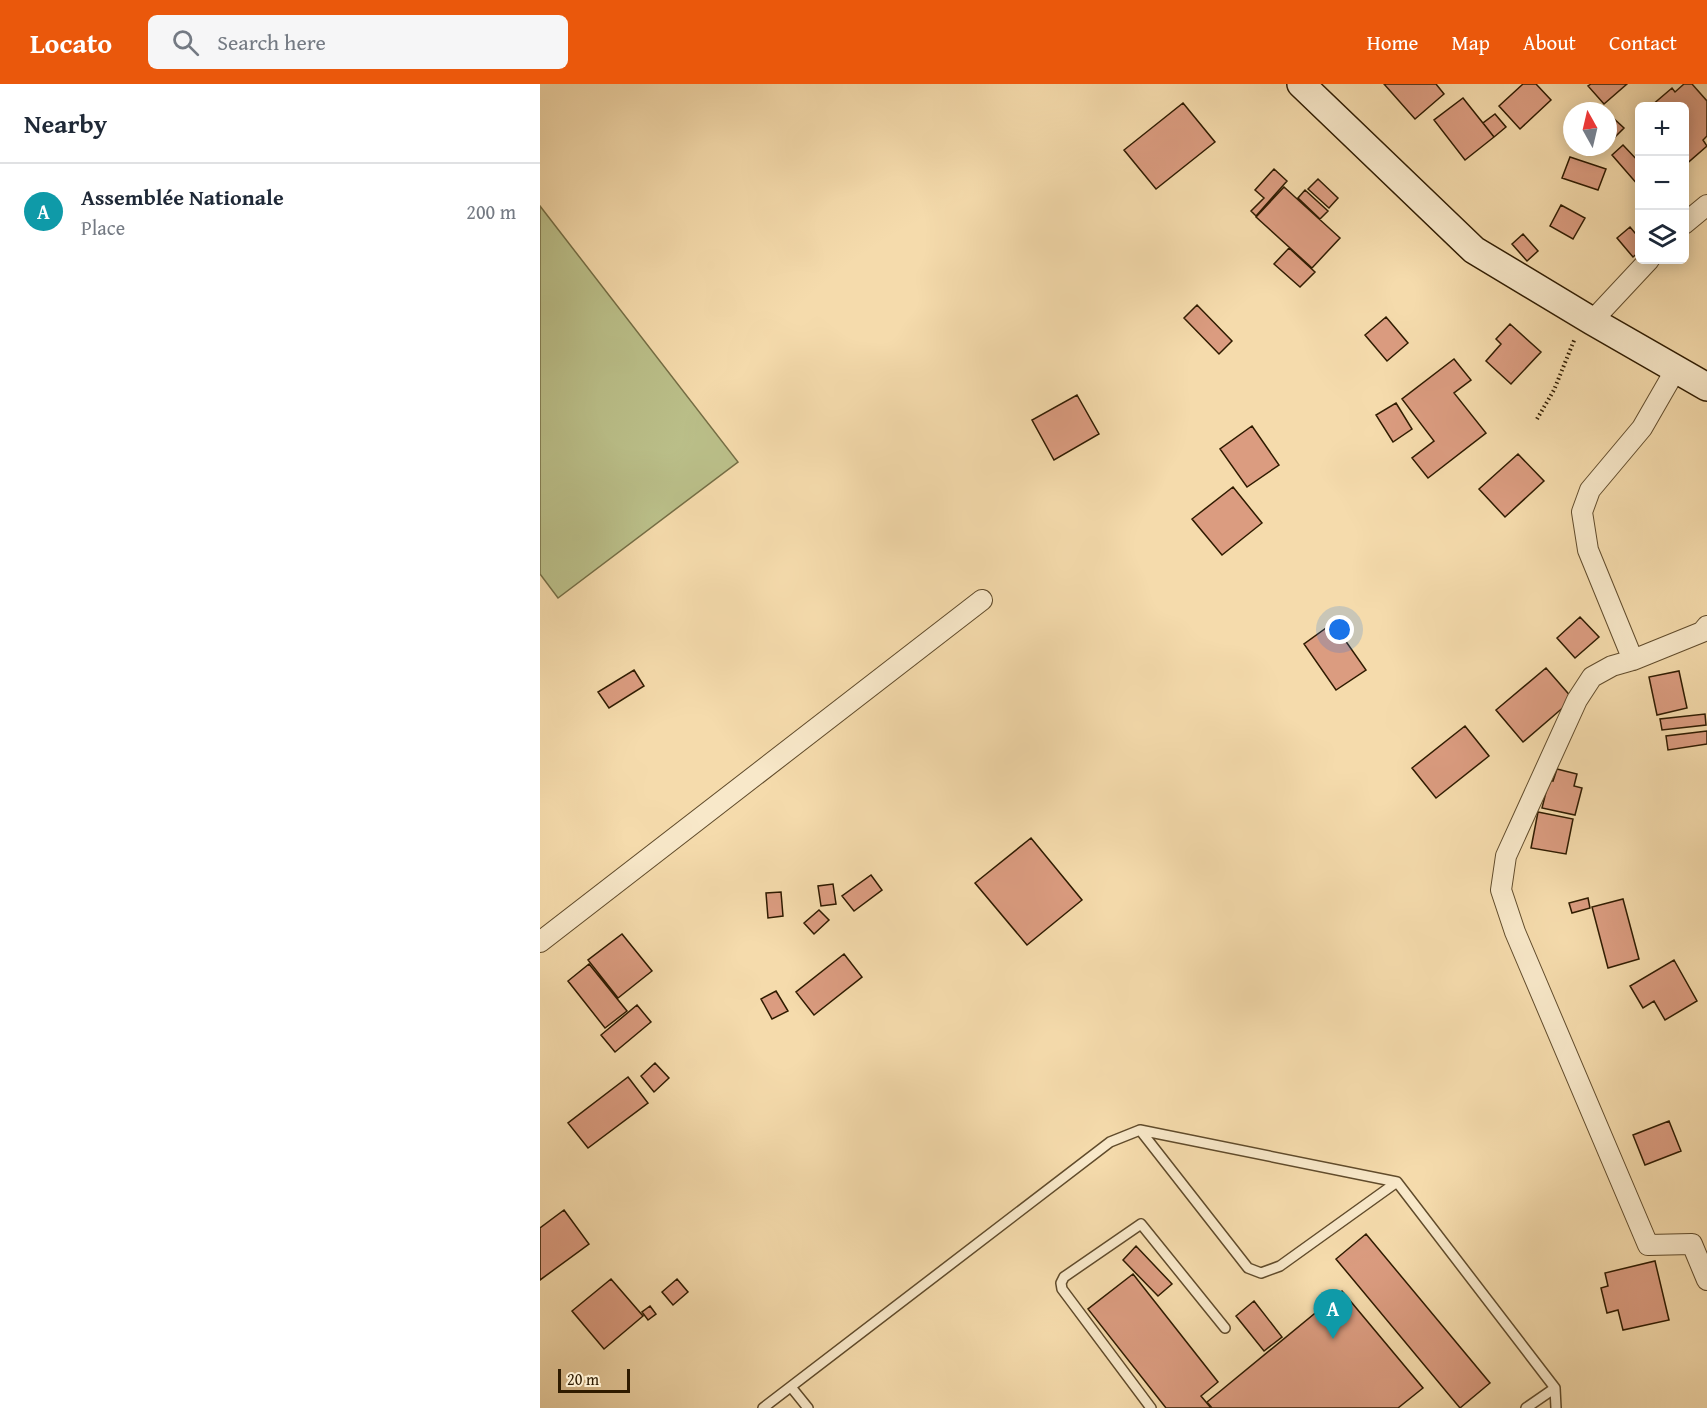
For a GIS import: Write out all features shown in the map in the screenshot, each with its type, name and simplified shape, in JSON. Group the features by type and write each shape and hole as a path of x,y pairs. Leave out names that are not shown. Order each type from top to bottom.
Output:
{"street":[{"path":"1301,84 1474,250 1707,387"},
{"path":"1689,220 1707,205"},
{"path":"1592,321 1645,264"},
{"path":"1633,660 1588,550 1582,512 1590,490 1642,428 1676,369"},
{"path":"540,942 982,600"},
{"path":"1705,632 1612,666 1592,677 1577,700 1506,856 1501,890 1515,932 1648,1245 1692,1244 1707,1280"}],"lane":[{"path":"1140,1130 1248,1268 1261,1273 1280,1266 1397,1182"},
{"path":"763,1408 1110,1142 1140,1130 1397,1182 1555,1388 1556,1408"},
{"path":"1151,1408 1062,1289 1061,1283 1064,1277 1141,1224 1225,1328"},
{"path":"791,1387 808,1408"},
{"path":"1526,1408 1555,1388"}],"path":[{"path":"1537,419 1554,390 1575,337 1592,321"}],"green space":[{"path":"540,206 738,462 558,598 540,574"}],"building":[{"path":"1384,84 1436,84 1444,94 1415,119"},
{"path":"1523,84 1536,84 1551,100 1520,129 1499,106"},
{"path":"1591,84 1627,84 1606,102 1602,102 1588,86"},
{"path":"1684,84 1692,84 1707,101 1707,136 1703,140 1707,146 1689,162 1689,102 1656,102 1672,88 1675,92"},
{"path":"1463,98 1494,137 1465,160 1434,120"},
{"path":"1183,103 1215,142 1156,189 1124,150"},
{"path":"1495,114 1506,127 1494,137 1483,123"},
{"path":"1617,122 1624,128 1617,135"},
{"path":"1623,145 1635,158 1635,182 1613,156 1617,156 1617,150"},
{"path":"1570,157 1606,169 1598,190 1562,178"},
{"path":"1274,169 1287,181 1256,216 1251,211 1264,198 1255,190"},
{"path":"1318,179 1338,198 1329,208 1308,189"},
{"path":"1284,187 1340,238 1312,268 1256,217"},
{"path":"1305,190 1328,211 1320,219 1298,198"},
{"path":"1561,205 1585,218 1573,239 1550,226"},
{"path":"1630,227 1635,233 1635,255 1633,257 1617,238"},
{"path":"1523,234 1538,251 1527,261 1512,244"},
{"path":"1289,248 1315,272 1300,287 1274,264"},
{"path":"1197,305 1232,341 1219,354 1184,318"},
{"path":"1386,317 1408,343 1387,361 1365,335"},
{"path":"1510,324 1541,352 1511,384 1486,361 1501,344 1496,339"},
{"path":"1454,359 1471,380 1454,393 1486,433 1428,478 1412,458 1434,441 1402,399"},
{"path":"1077,395 1099,434 1054,460 1032,420"},
{"path":"1396,403 1412,429 1393,442 1376,415"},
{"path":"1252,426 1279,465 1247,487 1220,449"},
{"path":"1518,454 1544,481 1505,517 1479,489"},
{"path":"1233,487 1262,523 1222,555 1192,519"},
{"path":"1580,617 1599,637 1575,658 1557,638"},
{"path":"1333,623 1366,670 1336,690 1304,644"},
{"path":"1546,668 1573,699 1523,742 1496,710"},
{"path":"634,670 644,686 609,708 598,692"},
{"path":"1679,671 1687,708 1657,715 1649,677"},
{"path":"1705,714 1706,725 1662,730 1660,719"},
{"path":"1465,726 1489,756 1436,798 1412,768"},
{"path":"1707,731 1707,744 1668,750 1666,736"},
{"path":"1557,769 1577,774 1574,786 1582,788 1575,815 1542,808 1549,780 1553,781"},
{"path":"1538,812 1573,819 1566,854 1531,848"},
{"path":"1031,838 1082,900 1027,945 975,883"},
{"path":"871,875 882,890 854,911 842,896"},
{"path":"833,884 836,904 821,906 818,886"},
{"path":"781,892 783,916 768,918 766,893"},
{"path":"1588,898 1590,908 1572,913 1569,903"},
{"path":"1623,899 1639,959 1608,968 1592,907"},
{"path":"819,910 829,920 814,934 804,923"},
{"path":"622,934 652,971 618,998 588,960"},
{"path":"844,954 862,977 814,1015 796,992"},
{"path":"1674,960 1697,1001 1665,1020 1654,1001 1643,1008 1630,986"},
{"path":"589,964 627,1011 605,1028 568,981"},
{"path":"776,991 788,1011 772,1019 761,999"},
{"path":"637,1005 651,1022 615,1052 601,1035"},
{"path":"655,1063 669,1078 654,1092 641,1076"},
{"path":"628,1077 648,1103 588,1148 568,1123"},
{"path":"1669,1121 1681,1151 1645,1165 1633,1135"},
{"path":"564,1210 589,1244 540,1280 540,1228"},
{"path":"1366,1234 1490,1383 1460,1408 1336,1259"},
{"path":"1136,1246 1172,1284 1158,1296 1123,1260"},
{"path":"1655,1261 1669,1320 1623,1330 1618,1310 1607,1313 1601,1288 1608,1286 1605,1273"},
{"path":"1133,1274 1218,1382 1201,1396 1211,1408 1166,1408 1088,1309"},
{"path":"611,1279 643,1316 604,1349 572,1311"},
{"path":"677,1279 688,1292 673,1305 662,1292"},
{"path":"1342,1291 1423,1388 1398,1408 1212,1408 1207,1402"},
{"path":"1254,1301 1282,1337 1264,1351 1236,1316"},
{"path":"650,1306 656,1314 648,1320 642,1312"}],"place":[{"name":"Assemblée Nationale","path":"1333,1339"}]}
